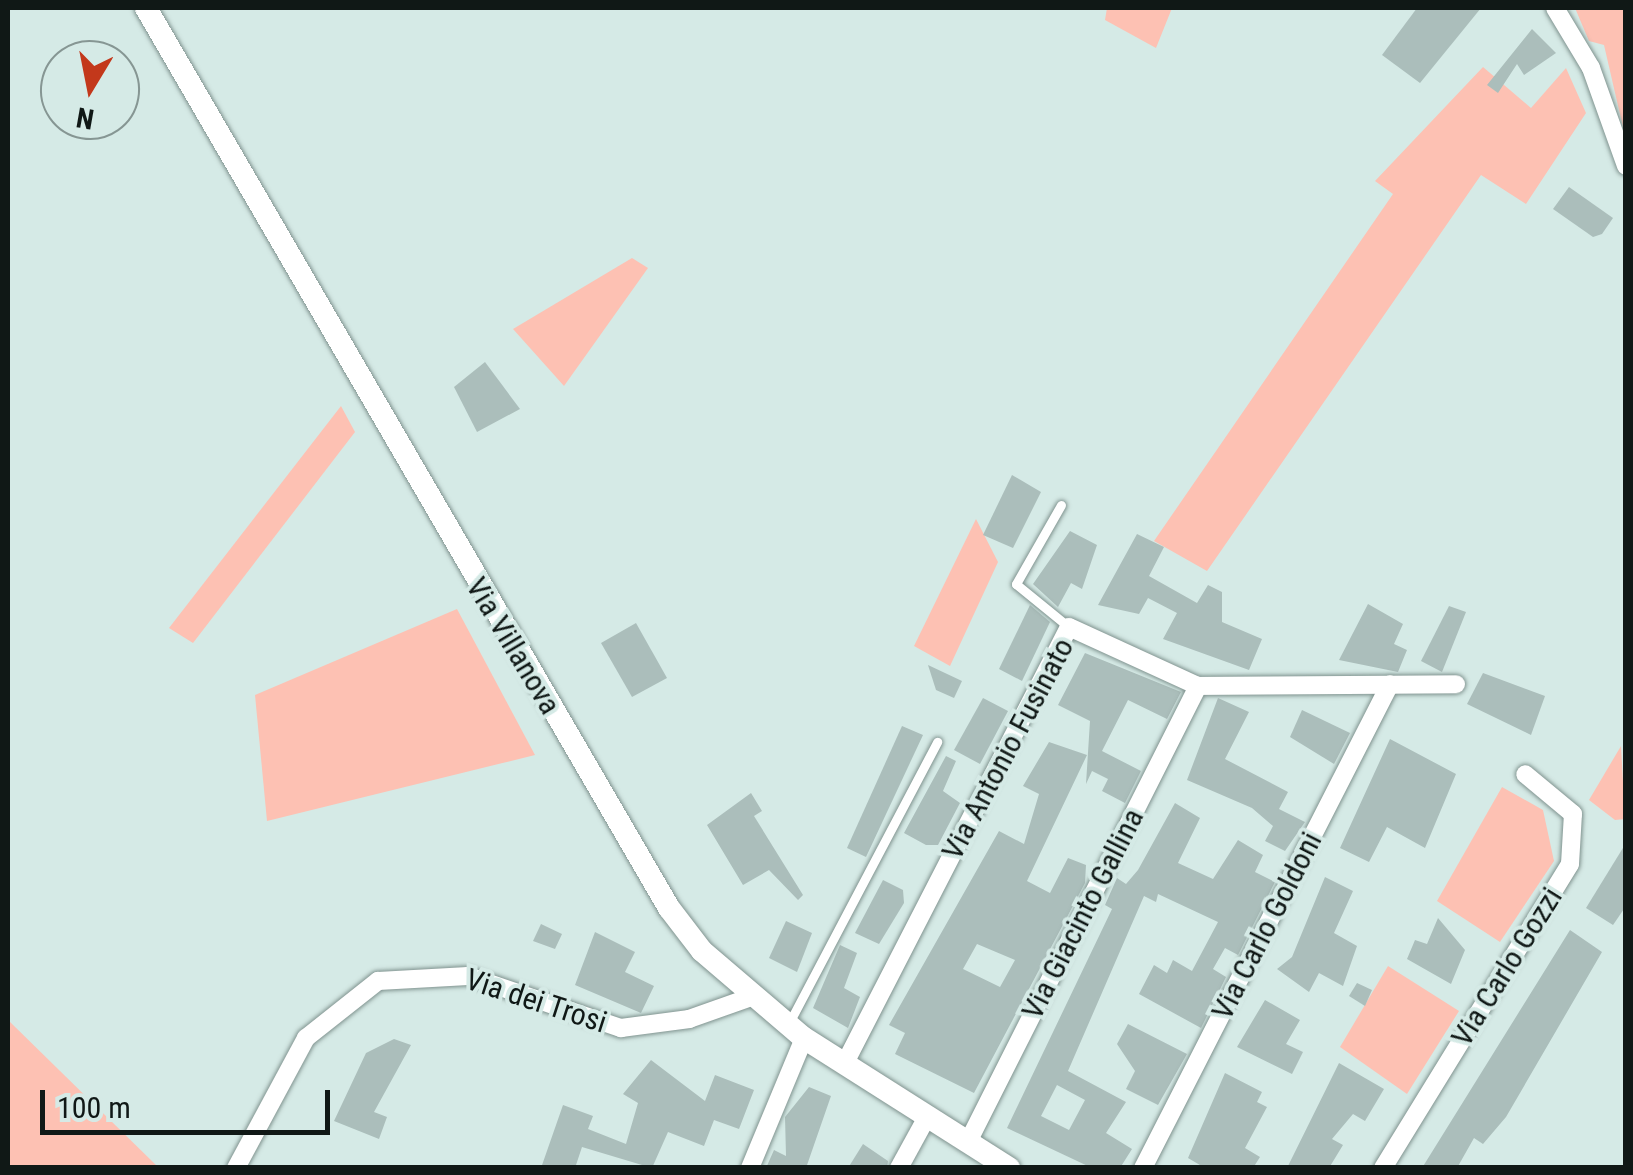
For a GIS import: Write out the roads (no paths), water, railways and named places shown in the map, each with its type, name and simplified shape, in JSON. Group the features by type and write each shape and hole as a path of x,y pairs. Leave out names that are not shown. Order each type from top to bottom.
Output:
{"street":[{"name":"Via Villanova","path":"146,8 516,654 669,908 751,997 796,1032 1009,1168"},
{"path":"1555,8 1591,68 1626,166"},
{"name":"Via Antonio Fusinato","path":"845,1063 1069,628 1198,686 1456,684"},
{"name":"Via Carlo Goldoni","path":"1144,1168 1390,684"},
{"name":"Via Giacinto Gallina","path":"968,1142 1198,686"},
{"name":"Via Carlo Gozzi","path":"1383,1168 1570,864 1572,814 1525,774"},
{"name":"Via dei Trosi","path":"236,1168 306,1038 378,981 468,976 621,1028 689,1019 751,997"},
{"path":"750,1168 796,1032"},
{"path":"899,1168 928,1116"}],"lane":[{"name":"Via Antonio Fusinato","path":"1060,506 1016,584 1069,628"},
{"path":"796,1032 937,742"}]}
